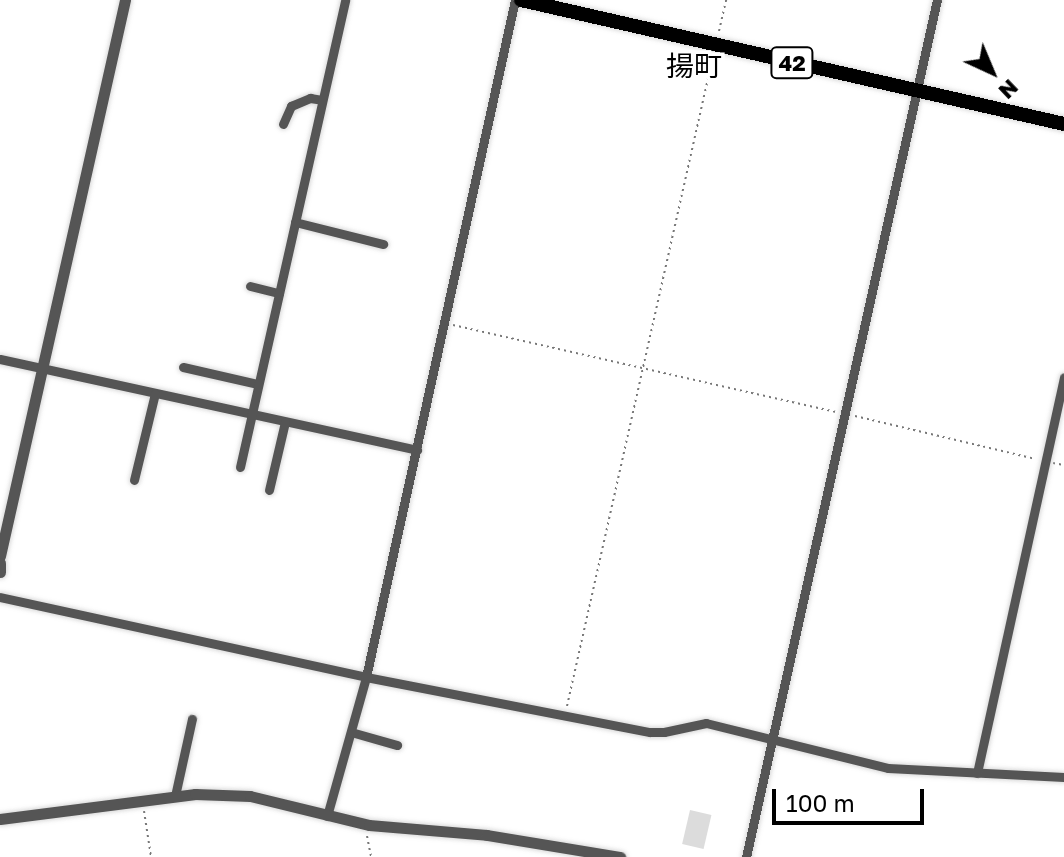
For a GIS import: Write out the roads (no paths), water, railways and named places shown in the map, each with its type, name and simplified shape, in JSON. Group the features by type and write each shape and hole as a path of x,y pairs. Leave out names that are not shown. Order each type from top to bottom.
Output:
{"main road":[{"name":"42","path":"518,0 1064,124"}],"street":[{"path":"0,556 125,0"},
{"path":"240,467 345,0"},
{"path":"327,816 366,677 518,0"},
{"path":"746,857 937,0"},
{"path":"283,124 291,106 310,98 322,100"},
{"path":"295,222 383,244"},
{"path":"250,286 279,293"},
{"path":"0,359 417,450"},
{"path":"183,367 258,384"},
{"path":"977,773 1064,377"},
{"path":"134,480 155,393"},
{"path":"269,490 285,422"},
{"path":"0,563 0,572"},
{"path":"0,597 366,677 650,732 706,723 888,768 1064,777"},
{"path":"175,796 192,719"},
{"path":"351,732 397,745"},
{"path":"0,819 175,796 250,796 369,825 487,835 574,853 620,857"}],"district":[{"name":"揚町","path":"694,66"}]}
